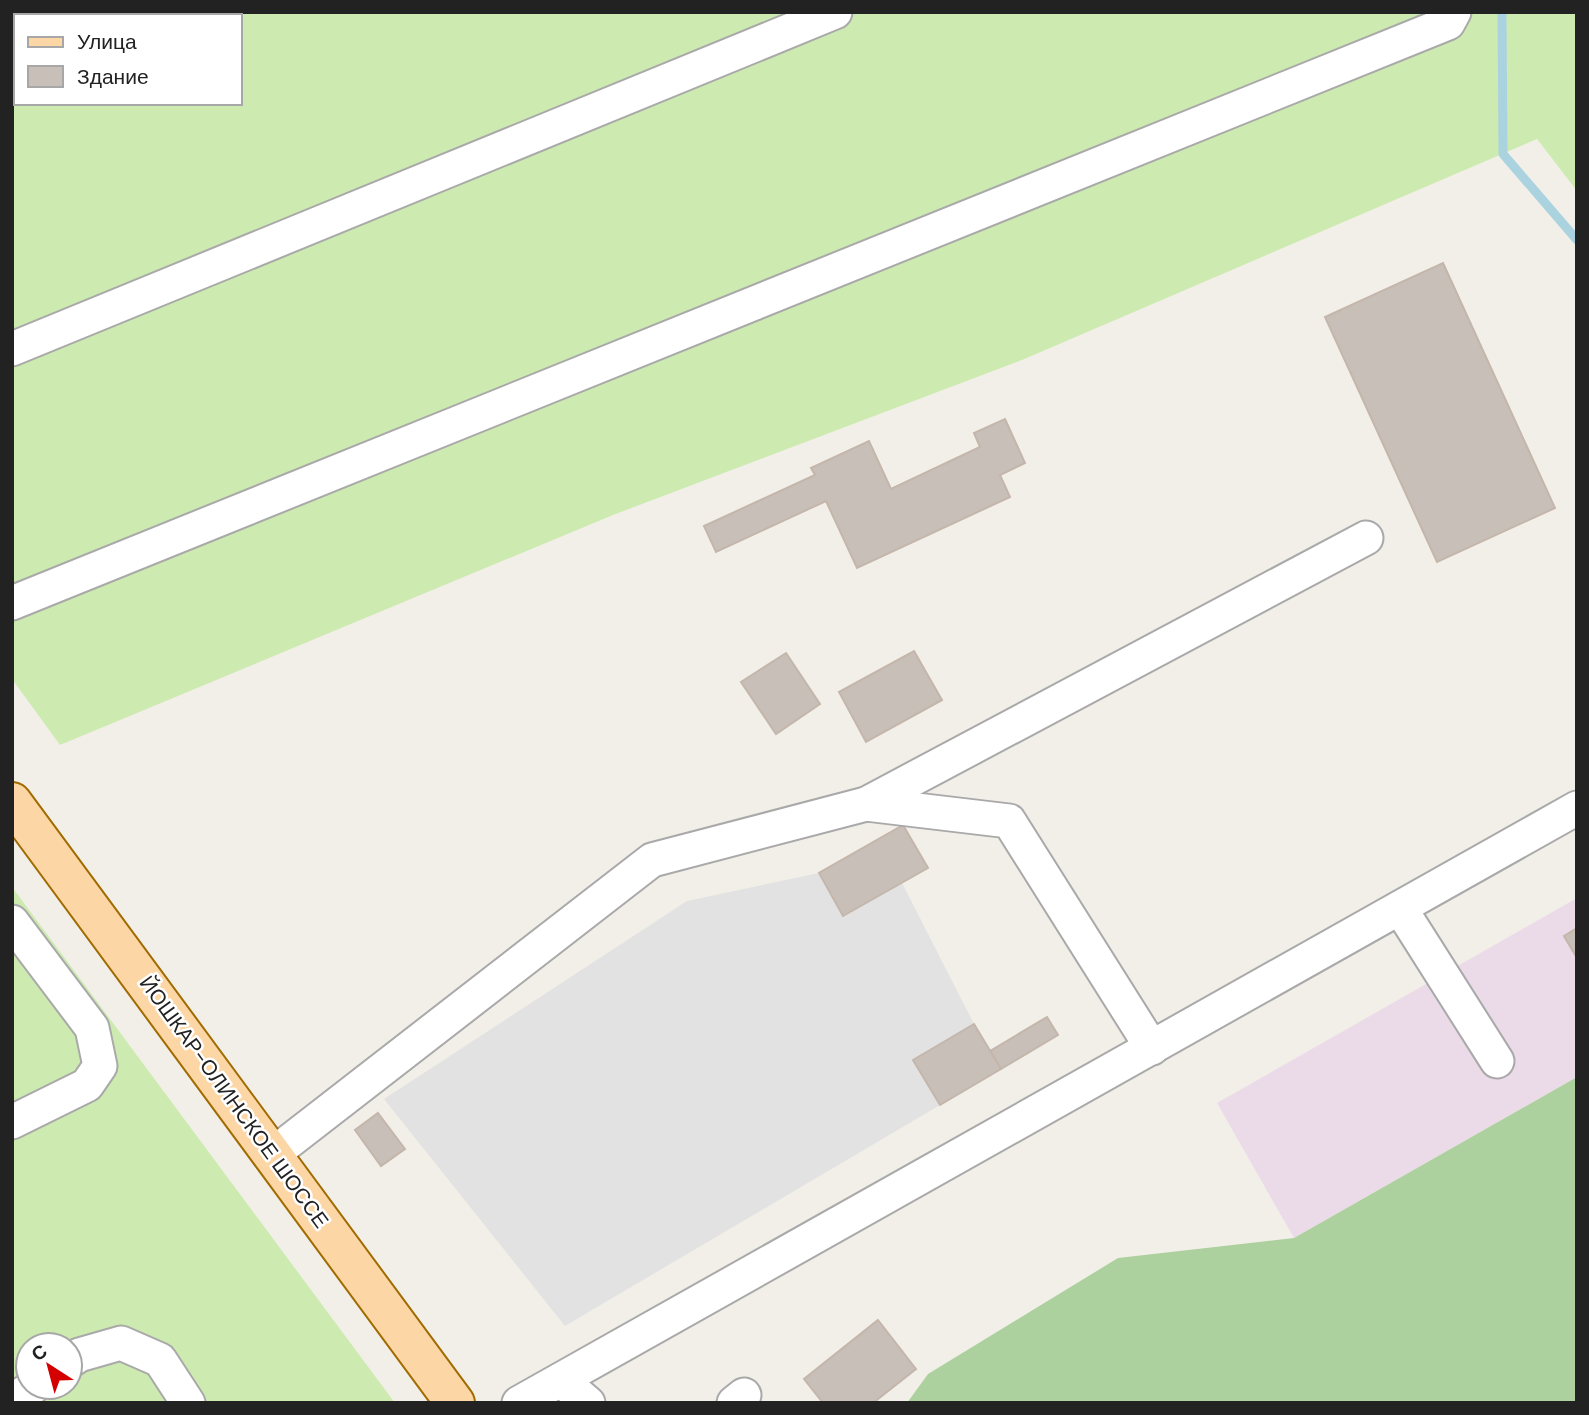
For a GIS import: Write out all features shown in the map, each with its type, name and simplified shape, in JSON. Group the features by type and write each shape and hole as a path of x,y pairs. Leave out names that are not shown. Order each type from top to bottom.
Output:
{"main road":[{"name":"ЙОШКАР-ОЛИНСКОЕ ШОССЕ","path":"12,802 455,1403"}],"lane":[{"path":"12,349 835,12"},
{"path":"12,603 1448,23 1454,12"},
{"path":"273,1154 652,860 866,804 1366,538"},
{"path":"866,804 1009,821 1152,1048"},
{"path":"519,1403 1577,807"},
{"path":"1400,908 1497,1061"},
{"path":"12,922 92,1028 100,1066 87,1084 12,1122"},
{"path":"84,1354 121,1343 160,1360 188,1403"},
{"path":"561,1380 588,1403"}],"shaded area":[{"path":"819,873 843,916 902,883 974,1024 913,1060 940,1105 565,1326 384,1099 687,901"},
{"path":"1577,898 1577,1077 1294,1238 1217,1103"}],"green space":[{"path":"12,12 1577,12 1577,191 1537,139 1022,360 613,515 60,745 12,679"},
{"path":"12,887 395,1403 12,1403"},
{"path":"1577,1077 1577,1403 907,1403 928,1374 1118,1258 1294,1238"}],"building":[{"path":"1443,263 1555,508 1437,562 1325,317"},
{"path":"1005,419 1025,463 1000,475 1010,497 857,568 826,501 716,552 704,526 815,475 811,468 869,441 891,489 980,447 974,433"},
{"path":"914,651 942,700 866,742 839,692"},
{"path":"786,653 820,704 776,734 741,682"},
{"path":"903,825 928,868 843,916 819,873"},
{"path":"1577,928 1577,958 1564,936"},
{"path":"1047,1017 1058,1035 1001,1069 990,1051"},
{"path":"974,1024 1001,1069 940,1105 913,1060"},
{"path":"378,1113 405,1149 381,1166 355,1130"},
{"path":"878,1320 916,1369 873,1403 823,1403 804,1379"}],"waterway":[{"path":"1502,12 1503,154 1577,240"}]}
